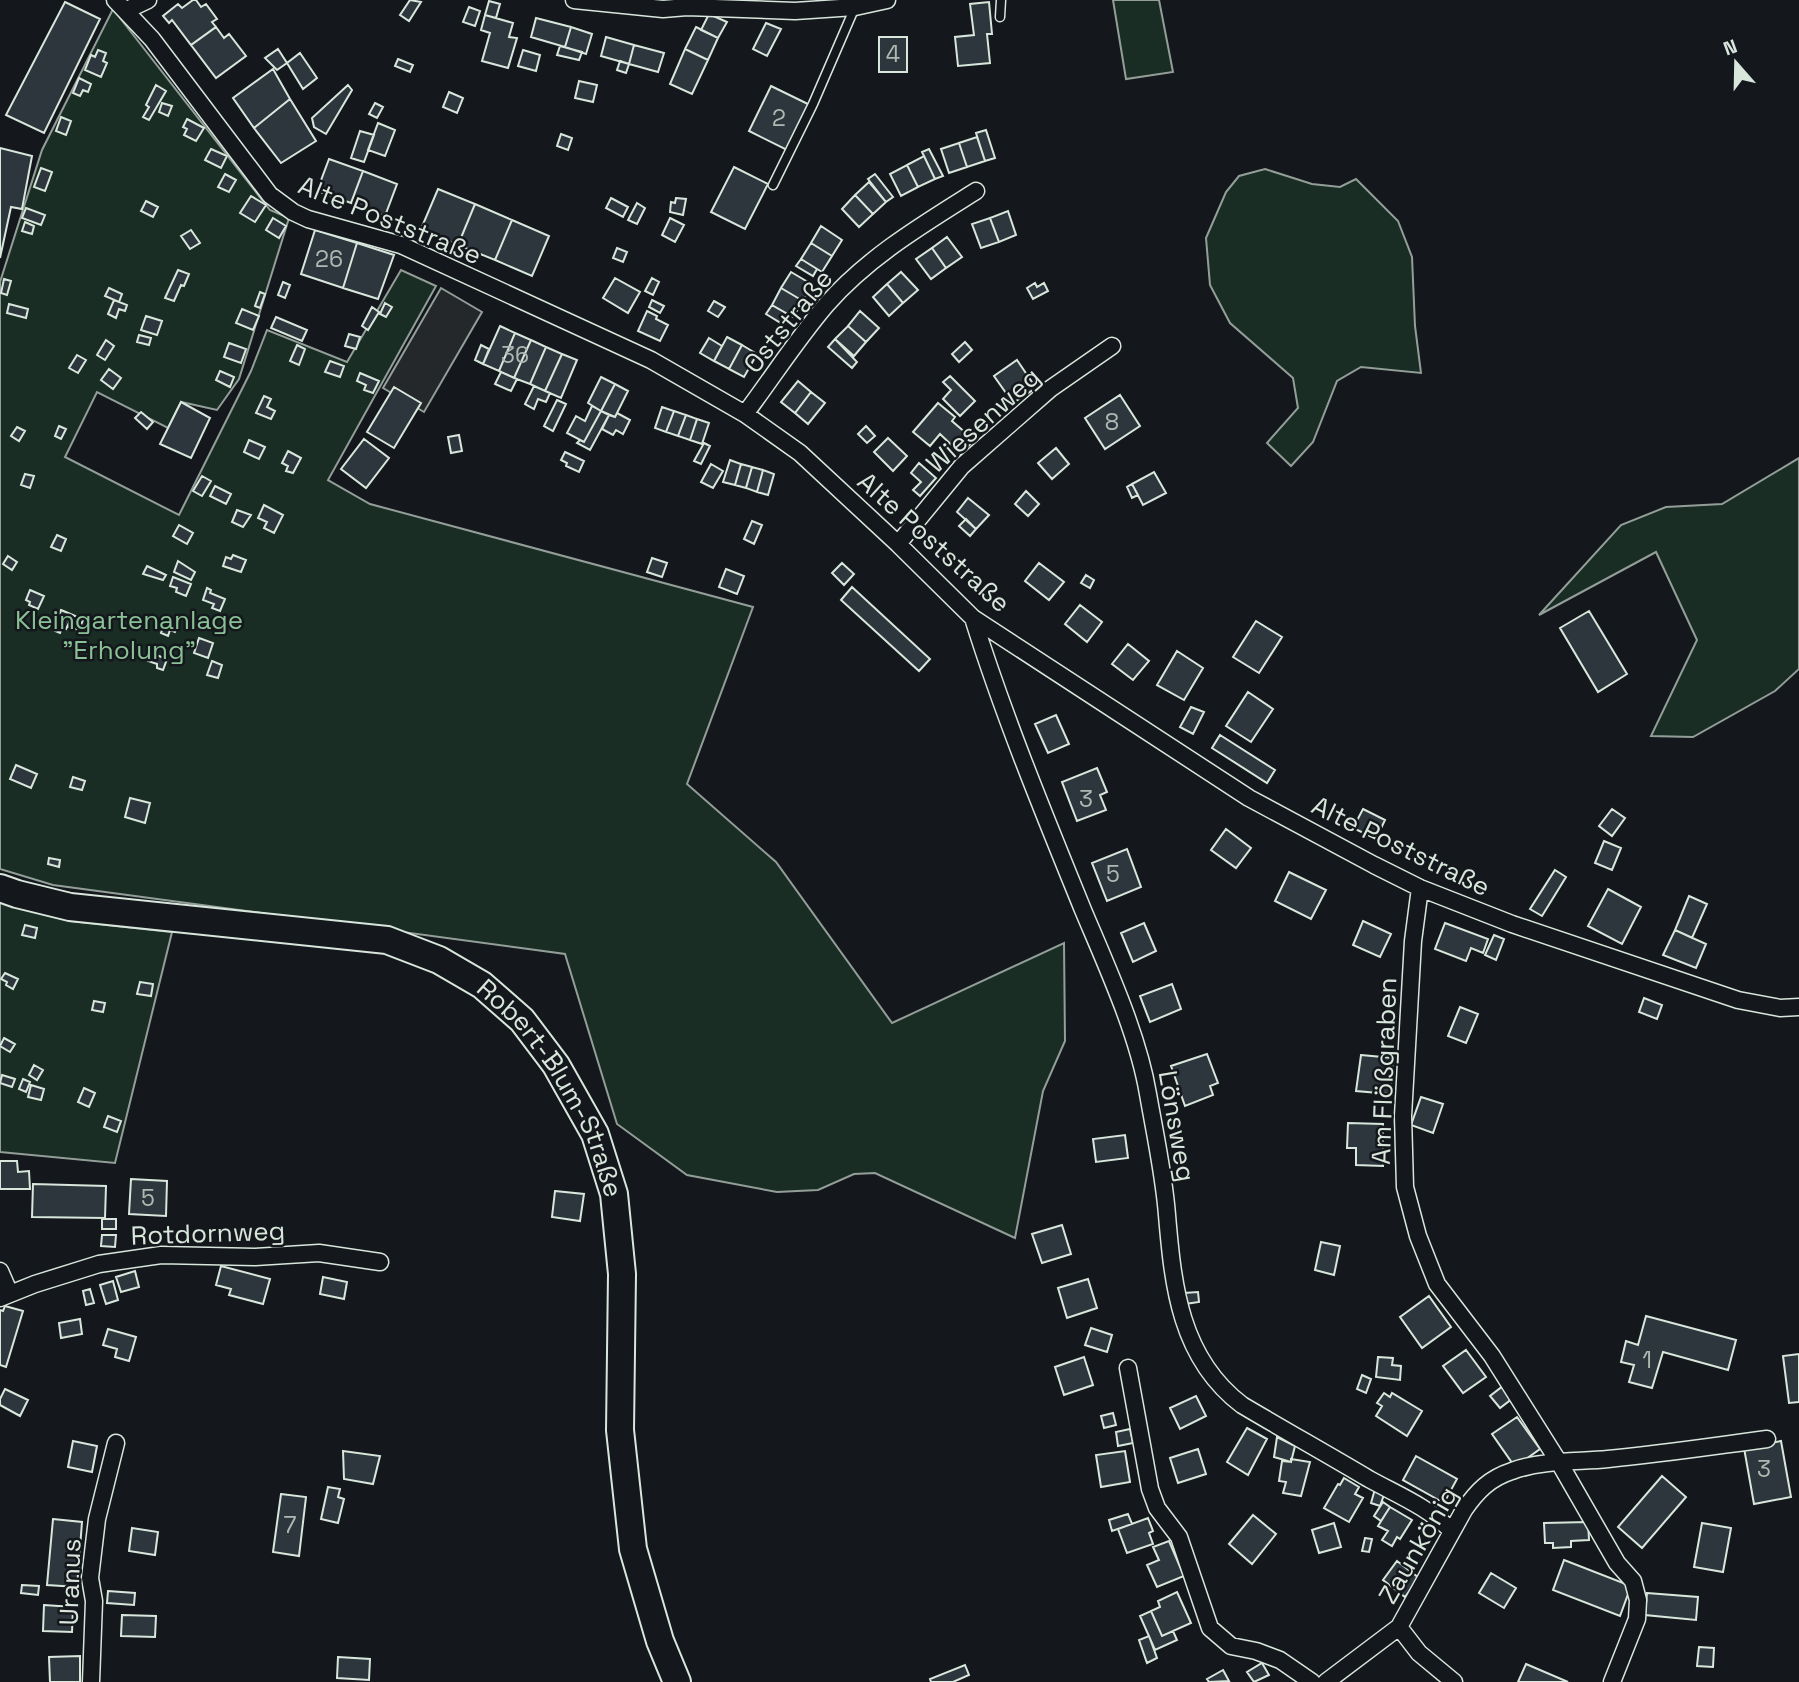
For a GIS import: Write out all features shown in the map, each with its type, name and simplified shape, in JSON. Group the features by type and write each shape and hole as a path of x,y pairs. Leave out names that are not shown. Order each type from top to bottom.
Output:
{"main road":[{"name":"Robert-Blum-Straße","path":"0,887 70,908 387,940 450,966 482,985 522,1020 556,1065 595,1134 614,1194 622,1274 620,1430 633,1549 660,1641 677,1682"}],"street":[{"path":"121,5 148,0"},
{"path":"574,0 663,9 688,4 795,11 855,7 887,0"},
{"name":"Alte Poststraße","path":"121,5 215,121 270,195 293,212 307,219 401,245 651,360 745,414 800,453 973,618 1249,798 1420,888 1512,924 1738,1000 1780,1008 1799,1007"},
{"name":"Oststraße","path":"745,414 826,305 850,281 891,245 976,191"},
{"name":"Wiesenweg","path":"898,544 962,466 1050,389 1112,346"},
{"name":"Lönsweg","path":"973,618 990,674 1101,953 1142,1065 1167,1213 1171,1271 1182,1317 1199,1357 1222,1390 1242,1405 1403,1495 1437,1516 1452,1531"},
{"name":"Am Flößgraben","path":"1420,888 1413,941 1403,1116 1405,1187 1418,1236 1437,1284 1492,1356 1560,1464 1617,1563 1633,1581 1638,1600 1637,1619 1612,1682"},
{"name":"Rotdornweg","path":"5,1296 99,1264 166,1254 255,1257 319,1253 380,1262"},
{"path":"0,1271 5,1296"},
{"path":"1128,1368 1150,1489 1157,1508 1179,1537 1210,1628 1231,1646 1280,1660 1312,1682"},
{"path":"1560,1464 1767,1439"},
{"name":"Uranus","path":"91,1682 94,1601 90,1578 97,1519 116,1443"},
{"name":"Zaunkönig","path":"1399,1627 1474,1494 1489,1481 1512,1471 1534,1465 1560,1464"},
{"path":"1326,1682 1399,1627 1419,1653 1454,1682"}],"lane":[{"path":"1000,17 1001,0"},
{"path":"773,185 813,104 855,7"}],"green space":[{"path":"1113,0 1159,0 1173,72 1126,79"},
{"name":"Kleingartenanlage \"Erholung\"","path":"113,9 270,210 289,218 239,379 217,410 181,402 168,428 97,392 65,457 179,515 251,371 267,330 347,362 401,270 436,286 328,480 370,504 753,607 687,784 776,862 892,1023 1064,943 1065,1041 1043,1091 1015,1238 875,1173 854,1174 818,1190 777,1192 687,1175 617,1124 565,954 53,885 0,869 0,282 42,150"},
{"path":"1265,169 1312,184 1340,187 1356,179 1398,221 1412,257 1415,326 1421,373 1361,367 1337,381 1313,442 1291,466 1267,443 1298,408 1293,378 1230,323 1210,285 1206,238 1226,192 1239,176"},
{"path":"1799,458 1799,669 1775,691 1693,737 1651,736 1697,640 1656,552 1539,615 1621,525 1666,507 1722,504"},
{"path":"0,902 70,921 172,932 115,1163 0,1152"}],"shaded area":[{"path":"441,288 482,312 424,412 383,388"}],"building":[{"path":"193,0 201,7 206,4 217,19 212,22 216,27 191,45 172,20 169,23 163,16 178,4 182,8"},
{"path":"410,0 421,2 409,21 400,15"},
{"path":"489,1 500,4 496,18 485,15"},
{"path":"65,2 100,19 44,133 6,115"},
{"path":"989,2 992,34 987,34 990,63 958,66 955,37 974,35 970,4"},
{"path":"469,7 480,11 475,26 463,22"},
{"path":"709,14 727,22 718,38 701,30"},
{"path":"485,15 513,23 509,37 517,38 508,68 482,61 490,33 481,30"},
{"path":"536,18 571,27 565,47 531,37"},
{"path":"766,23 781,29 767,56 753,49"},
{"path":"216,27 224,38 229,34 246,56 216,78 191,45"},
{"path":"571,27 592,34 586,54 565,47"},
{"path":"696,27 718,38 708,60 685,49"},
{"path":"606,37 634,45 629,64 601,56"},
{"path":"879,37 907,37 907,72 879,72"},
{"path":"634,45 664,53 658,72 629,64"},
{"path":"560,46 582,52 579,60 557,55"},
{"path":"278,49 287,63 277,70 265,58"},
{"path":"685,49 708,60 692,94 670,84"},
{"path":"98,50 106,53 103,61 107,63 101,77 85,70 91,55 95,57"},
{"path":"523,50 540,55 536,71 518,66"},
{"path":"300,53 317,78 303,89 287,63"},
{"path":"398,59 413,65 410,72 395,66"},
{"path":"620,61 629,64 626,73 617,70"},
{"path":"273,69 290,99 254,128 233,98"},
{"path":"79,78 91,84 88,92 83,90 80,96 73,93"},
{"path":"579,81 597,85 593,102 575,98"},
{"path":"156,85 166,91 149,120 143,117"},
{"path":"348,85 352,90 326,134 314,127 312,118"},
{"path":"771,86 810,105 787,150 749,131"},
{"path":"449,92 463,98 457,113 443,107"},
{"path":"290,99 316,141 281,163 254,128"},
{"path":"162,103 172,106 168,116 159,112"},
{"path":"375,103 383,107 377,118 369,114"},
{"path":"61,117 71,121 66,135 56,131"},
{"path":"187,119 204,128 196,141 184,135 187,129 183,127"},
{"path":"378,123 395,130 385,156 368,150"},
{"path":"986,130 995,158 985,161 976,133"},
{"path":"360,131 374,135 364,162 351,158"},
{"path":"561,134 572,138 568,150 557,146"},
{"path":"977,137 985,161 967,167 959,143"},
{"path":"959,143 967,167 949,173 941,149"},
{"path":"0,148 32,156 22,209 11,207 0,258"},
{"path":"211,149 227,156 221,168 205,160"},
{"path":"929,149 943,176 935,179 922,152"},
{"path":"924,156 935,179 918,187 907,165"},
{"path":"329,159 363,171 351,203 317,191"},
{"path":"907,165 918,187 901,196 890,174"},
{"path":"734,167 768,184 745,229 711,212"},
{"path":"41,168 52,172 45,191 34,187"},
{"path":"363,171 397,184 385,216 351,203"},
{"path":"225,174 236,180 229,192 218,187"},
{"path":"875,174 893,197 886,202 868,179"},
{"path":"869,182 886,202 873,214 855,195"},
{"path":"438,189 475,204 458,245 421,229"},
{"path":"855,195 873,214 859,227 842,209"},
{"path":"251,196 266,205 255,222 240,213"},
{"path":"611,198 628,207 623,217 606,208"},
{"path":"676,198 686,199 683,215 670,212 671,202 675,203"},
{"path":"146,201 158,207 153,217 141,211"},
{"path":"637,203 645,208 637,224 628,220"},
{"path":"475,204 512,220 495,260 458,245"},
{"path":"26,208 45,215 41,225 22,218"},
{"path":"1008,211 1016,235 999,242 990,218"},
{"path":"273,218 286,226 279,238 266,230"},
{"path":"670,218 684,225 675,242 662,235"},
{"path":"990,218 999,242 981,248 972,224"},
{"path":"512,220 549,236 532,276 495,260"},
{"path":"25,222 34,226 32,234 22,231"},
{"path":"821,226 842,240 832,256 811,243"},
{"path":"191,230 200,243 190,249 181,236"},
{"path":"315,230 357,243 343,288 301,274"},
{"path":"947,237 962,257 946,268 932,248"},
{"path":"357,243 394,255 378,299 343,288"},
{"path":"811,243 832,256 822,272 801,259"},
{"path":"617,248 627,252 623,262 613,258"},
{"path":"932,248 946,268 931,279 916,259"},
{"path":"801,259 817,269 813,276 796,266"},
{"path":"178,270 189,274 174,301 165,298"},
{"path":"791,272 813,285 803,301 781,288"},
{"path":"901,272 918,290 903,303 887,284"},
{"path":"615,278 640,292 628,313 603,298"},
{"path":"652,278 659,282 653,295 645,291"},
{"path":"4,279 11,281 7,295 1,293"},
{"path":"283,282 290,285 285,298 278,295"},
{"path":"1035,283 1037,287 1044,283 1048,291 1033,299 1027,288"},
{"path":"887,284 903,303 889,316 873,297"},
{"path":"109,288 122,294 119,302 105,296"},
{"path":"781,288 803,301 793,317 772,305"},
{"path":"260,292 265,294 260,308 255,306"},
{"path":"114,300 127,305 125,311 119,309 116,318 108,314"},
{"path":"652,300 664,306 660,313 649,307"},
{"path":"714,301 725,307 718,317 708,311"},
{"path":"385,303 392,307 386,317 380,314"},
{"path":"9,304 28,309 26,318 7,313"},
{"path":"772,305 789,315 784,325 766,314"},
{"path":"372,307 379,312 368,330 362,326"},
{"path":"242,309 259,316 253,330 236,323"},
{"path":"647,311 668,325 660,341 638,331"},
{"path":"860,311 879,328 866,342 848,326"},
{"path":"146,316 162,321 157,335 141,330"},
{"path":"276,317 307,330 302,341 271,328"},
{"path":"500,326 515,333 499,371 483,364"},
{"path":"848,326 866,342 854,356 835,339"},
{"path":"515,333 531,340 514,378 499,371"},
{"path":"349,334 360,337 356,349 345,346"},
{"path":"139,335 151,338 149,345 137,342"},
{"path":"727,337 742,345 729,369 714,361"},
{"path":"709,338 722,346 714,361 700,353"},
{"path":"835,339 857,362 852,368 828,347"},
{"path":"106,340 114,346 105,360 97,355"},
{"path":"531,340 546,347 530,384 514,378"},
{"path":"965,342 972,350 959,362 952,354"},
{"path":"229,343 246,349 241,363 224,357"},
{"path":"297,345 305,349 299,365 290,361"},
{"path":"481,345 489,349 483,364 475,360"},
{"path":"742,345 757,354 744,377 729,369"},
{"path":"546,347 562,354 545,391 530,384"},
{"path":"562,354 577,360 561,398 545,391"},
{"path":"77,355 86,360 78,373 69,368"},
{"path":"1017,360 1036,388 1013,403 994,376"},
{"path":"330,361 344,366 340,377 325,372"},
{"path":"109,369 121,378 113,389 101,380"},
{"path":"220,371 234,377 230,387 216,380"},
{"path":"501,372 517,379 511,391 495,384"},
{"path":"360,373 379,381 373,393 364,390 366,385 357,381"},
{"path":"950,376 975,401 960,416 943,399 951,390 943,382"},
{"path":"601,377 615,384 601,411 588,403"},
{"path":"798,381 811,392 795,413 781,402"},
{"path":"615,384 628,391 615,417 601,411"},
{"path":"534,386 550,393 546,402 538,399 534,409 525,404"},
{"path":"394,387 421,403 394,448 367,432"},
{"path":"811,392 825,403 808,424 795,413"},
{"path":"1120,395 1140,426 1105,449 1085,418"},
{"path":"264,396 271,399 267,407 275,411 271,419 256,413"},
{"path":"557,400 566,404 553,431 544,426"},
{"path":"181,402 210,418 191,458 160,444"},
{"path":"938,403 955,417 952,421 974,440 961,454 940,434 930,446 913,432"},
{"path":"592,406 601,411 584,442 567,433 576,416 585,421"},
{"path":"662,407 674,411 666,432 655,428"},
{"path":"601,411 609,415 590,450 577,443 580,440 584,442"},
{"path":"674,411 686,415 678,436 666,432"},
{"path":"141,412 153,422 147,429 135,418"},
{"path":"617,413 630,420 623,434 616,430 613,435 602,429 609,415 615,417"},
{"path":"686,415 697,419 690,440 678,436"},
{"path":"697,419 709,423 702,444 690,440"},
{"path":"59,426 66,429 61,439 55,436"},
{"path":"866,426 875,436 867,443 858,434"},
{"path":"17,427 25,431 19,441 11,436"},
{"path":"459,435 462,451 451,453 448,437"},
{"path":"888,438 907,456 893,471 874,452"},
{"path":"364,439 389,458 366,488 341,469"},
{"path":"249,440 265,447 259,459 244,452"},
{"path":"704,443 710,446 701,464 694,461"},
{"path":"1056,448 1069,464 1052,479 1038,463"},
{"path":"288,451 301,458 293,473 286,471 288,466 282,463"},
{"path":"565,452 584,461 579,472 566,466 567,463 561,460"},
{"path":"730,460 741,464 735,485 723,482"},
{"path":"919,463 936,478 920,496 913,490 921,482 911,473"},
{"path":"711,464 723,471 713,488 701,482"},
{"path":"741,464 752,467 746,488 735,485"},
{"path":"752,467 763,470 757,492 746,488"},
{"path":"763,470 774,474 768,495 757,492"},
{"path":"1154,472 1166,493 1143,505 1132,484"},
{"path":"25,474 34,476 30,488 21,485"},
{"path":"202,476 211,481 202,496 193,491"},
{"path":"1132,484 1138,495 1132,498 1127,487"},
{"path":"215,486 231,494 226,504 210,496"},
{"path":"1026,491 1039,504 1028,516 1015,504"},
{"path":"968,498 989,515 976,529 957,512"},
{"path":"264,505 283,515 274,533 264,528 267,522 258,518"},
{"path":"237,510 251,515 243,527 232,522"},
{"path":"966,519 976,529 970,536 959,526"},
{"path":"752,521 762,525 754,544 744,539"},
{"path":"179,525 193,533 187,544 173,536"},
{"path":"57,535 66,539 61,551 51,547"},
{"path":"233,555 246,560 241,572 223,566 226,557 231,559"},
{"path":"8,556 17,562 12,570 3,564"},
{"path":"652,558 667,563 662,577 647,572"},
{"path":"178,561 195,572 191,580 174,572"},
{"path":"842,563 854,574 844,585 832,573"},
{"path":"1039,563 1064,582 1049,600 1025,581"},
{"path":"147,566 166,575 163,580 143,574"},
{"path":"726,569 744,576 737,594 719,587"},
{"path":"1086,575 1094,580 1090,588 1081,583"},
{"path":"173,577 191,584 186,596 170,586"},
{"path":"852,587 930,659 919,671 841,600"},
{"path":"207,588 211,590 210,593 225,599 220,611 212,608 214,604 203,600"},
{"path":"30,590 44,596 38,609 29,605 30,602 26,600"},
{"path":"1080,605 1102,622 1087,642 1065,624"},
{"path":"61,610 73,615 66,629 62,628 60,633 55,631"},
{"path":"1589,611 1627,674 1598,692 1560,628"},
{"path":"73,615 83,620 79,630 68,626"},
{"path":"1256,621 1282,637 1259,673 1233,657"},
{"path":"165,623 177,627 175,632 170,630 168,636 161,633"},
{"path":"199,638 213,643 208,658 194,653"},
{"path":"1128,644 1149,661 1133,680 1112,664"},
{"path":"1177,651 1203,668 1184,700 1157,685"},
{"path":"151,653 167,659 163,670 148,661"},
{"path":"212,661 222,665 218,678 207,675"},
{"path":"1248,692 1273,709 1251,742 1226,726"},
{"path":"1191,707 1204,712 1193,734 1180,727"},
{"path":"1056,715 1069,744 1048,753 1035,724"},
{"path":"1220,735 1275,770 1267,783 1212,748"},
{"path":"16,765 37,774 31,788 10,779"},
{"path":"1097,768 1107,792 1100,795 1106,810 1077,821 1062,782"},
{"path":"73,777 85,781 82,790 70,787"},
{"path":"130,798 150,803 145,823 125,817"},
{"path":"1363,809 1385,820 1376,839 1353,828"},
{"path":"1612,809 1625,818 1612,836 1599,826"},
{"path":"1226,829 1251,848 1236,868 1211,850"},
{"path":"1604,841 1621,848 1612,870 1595,863"},
{"path":"1127,849 1141,887 1107,901 1092,863"},
{"path":"49,858 60,860 59,867 48,864"},
{"path":"1555,870 1566,877 1542,916 1530,909"},
{"path":"1289,872 1326,890 1311,919 1275,901"},
{"path":"1608,889 1641,907 1622,944 1588,926"},
{"path":"1689,896 1707,904 1692,938 1675,930"},
{"path":"1363,921 1391,934 1380,957 1353,945"},
{"path":"1144,923 1156,951 1133,962 1121,933"},
{"path":"1445,923 1488,939 1483,953 1471,948 1466,961 1435,949"},
{"path":"25,925 37,928 35,938 22,935"},
{"path":"1675,930 1706,944 1696,968 1663,955"},
{"path":"1494,935 1504,939 1496,960 1485,955"},
{"path":"5,973 18,979 13,989 1,979"},
{"path":"140,982 153,984 151,996 137,994"},
{"path":"1172,984 1181,1009 1150,1022 1140,996"},
{"path":"1644,998 1662,1005 1657,1019 1639,1012"},
{"path":"94,1001 105,1003 103,1012 92,1010"},
{"path":"1460,1007 1478,1014 1466,1043 1448,1036"},
{"path":"4,1038 15,1044 10,1052 0,1046"},
{"path":"1207,1054 1218,1083 1210,1086 1213,1095 1185,1106 1171,1066"},
{"path":"1361,1055 1393,1058 1390,1094 1356,1091"},
{"path":"34,1065 43,1070 37,1080 29,1075"},
{"path":"2,1075 15,1079 12,1087 0,1083"},
{"path":"23,1079 30,1082 26,1092 19,1089"},
{"path":"31,1085 44,1089 41,1100 28,1097"},
{"path":"84,1088 95,1093 89,1107 78,1102"},
{"path":"1421,1097 1443,1104 1433,1133 1411,1125"},
{"path":"108,1116 121,1121 117,1132 104,1127"},
{"path":"1348,1123 1383,1124 1383,1166 1356,1165 1356,1148 1347,1148"},
{"path":"1125,1135 1128,1158 1096,1162 1093,1139"},
{"path":"0,1161 17,1161 18,1172 29,1171 30,1189 0,1189"},
{"path":"131,1179 167,1181 166,1216 129,1214"},
{"path":"33,1184 106,1186 105,1218 32,1217"},
{"path":"555,1191 584,1194 580,1221 552,1217"},
{"path":"102,1219 116,1219 116,1229 102,1229"},
{"path":"1062,1225 1071,1254 1042,1263 1032,1234"},
{"path":"102,1235 116,1235 115,1247 101,1246"},
{"path":"1321,1242 1340,1246 1334,1275 1315,1270"},
{"path":"221,1266 270,1279 263,1304 229,1295 231,1289 216,1285"},
{"path":"135,1271 139,1287 121,1292 116,1277"},
{"path":"323,1277 347,1282 344,1299 320,1294"},
{"path":"1088,1279 1097,1308 1067,1318 1058,1288"},
{"path":"113,1281 118,1300 106,1304 100,1285"},
{"path":"90,1289 94,1303 86,1305 83,1291"},
{"path":"1198,1292 1199,1302 1185,1304 1184,1293"},
{"path":"1429,1296 1451,1327 1422,1348 1400,1317"},
{"path":"5,1306 23,1311 6,1367 0,1365 0,1310 3,1311"},
{"path":"1646,1316 1736,1340 1728,1370 1663,1352 1652,1388 1629,1382 1634,1365 1621,1362 1626,1341 1638,1345"},
{"path":"80,1319 82,1334 61,1338 59,1323"},
{"path":"1091,1328 1112,1335 1107,1352 1085,1345"},
{"path":"108,1329 136,1337 129,1361 115,1357 117,1349 103,1345"},
{"path":"1466,1350 1486,1377 1463,1393 1443,1366"},
{"path":"1799,1354 1799,1402 1789,1403 1783,1356"},
{"path":"1084,1357 1093,1385 1064,1395 1055,1367"},
{"path":"1378,1357 1393,1358 1392,1365 1401,1366 1400,1380 1376,1377"},
{"path":"1362,1375 1371,1379 1366,1393 1357,1389"},
{"path":"1503,1386 1513,1398 1500,1408 1490,1396"},
{"path":"5,1389 28,1400 20,1416 0,1405"},
{"path":"1384,1393 1390,1397 1392,1393 1422,1411 1407,1436 1376,1416 1382,1406 1377,1403"},
{"path":"1196,1396 1206,1416 1180,1429 1170,1408"},
{"path":"1113,1413 1116,1425 1104,1428 1101,1416"},
{"path":"1517,1417 1540,1449 1515,1467 1492,1434"},
{"path":"1247,1428 1267,1439 1248,1475 1227,1462"},
{"path":"1130,1429 1133,1443 1118,1446 1116,1432"},
{"path":"1277,1437 1295,1446 1291,1462 1274,1457"},
{"path":"73,1441 97,1446 92,1472 68,1467"},
{"path":"1781,1441 1791,1497 1754,1504 1744,1448"},
{"path":"1198,1449 1206,1474 1178,1483 1170,1458"},
{"path":"343,1451 380,1456 373,1484 344,1479"},
{"path":"1125,1451 1130,1482 1101,1487 1096,1455"},
{"path":"1416,1456 1457,1479 1444,1503 1403,1480"},
{"path":"1291,1459 1310,1462 1301,1496 1283,1493 1286,1482 1279,1481 1282,1461 1291,1462"},
{"path":"1662,1476 1686,1497 1642,1548 1618,1527"},
{"path":"1344,1478 1359,1487 1355,1494 1363,1498 1349,1522 1324,1508"},
{"path":"328,1487 340,1489 338,1497 344,1499 338,1523 321,1519"},
{"path":"1375,1489 1385,1492 1380,1506 1371,1503"},
{"path":"281,1494 306,1497 299,1556 273,1552"},
{"path":"1383,1502 1390,1507 1381,1521 1374,1516"},
{"path":"1390,1507 1412,1520 1392,1546 1382,1540 1388,1531 1378,1526"},
{"path":"1128,1514 1132,1524 1112,1531 1109,1520"},
{"path":"1253,1515 1276,1534 1252,1564 1229,1544"},
{"path":"1148,1518 1153,1531 1149,1533 1153,1544 1127,1553 1118,1529"},
{"path":"53,1519 82,1522 77,1587 47,1585"},
{"path":"1588,1522 1589,1540 1571,1541 1571,1547 1553,1548 1553,1543 1545,1543 1544,1523"},
{"path":"1334,1523 1341,1547 1319,1553 1312,1530"},
{"path":"1702,1523 1731,1528 1723,1572 1694,1567"},
{"path":"132,1528 158,1532 155,1555 129,1551"},
{"path":"1365,1538 1372,1539 1369,1552 1362,1551"},
{"path":"1169,1541 1184,1576 1157,1587 1147,1565 1159,1560 1153,1547"},
{"path":"1564,1560 1631,1586 1620,1616 1553,1590"},
{"path":"1397,1561 1419,1578 1405,1597 1383,1580"},
{"path":"1491,1573 1516,1588 1504,1608 1479,1593"},
{"path":"22,1585 39,1586 38,1595 21,1593"},
{"path":"108,1591 135,1593 134,1605 107,1603"},
{"path":"1177,1592 1191,1623 1162,1636 1151,1611 1160,1607 1158,1601"},
{"path":"1647,1593 1698,1597 1696,1620 1645,1615"},
{"path":"44,1605 73,1607 72,1632 43,1631"},
{"path":"1151,1611 1162,1636 1173,1631 1177,1640 1155,1650 1140,1616"},
{"path":"122,1615 156,1616 155,1637 121,1636"},
{"path":"1149,1636 1157,1658 1147,1663 1139,1640"},
{"path":"1699,1647 1714,1648 1713,1667 1697,1666"},
{"path":"80,1656 80,1682 50,1682 49,1657"},
{"path":"338,1657 370,1659 369,1680 337,1678"},
{"path":"1262,1663 1269,1675 1254,1682 1247,1672"},
{"path":"1526,1664 1568,1682 1518,1682"},
{"path":"965,1665 969,1675 953,1682 931,1682 930,1679"},
{"path":"1223,1670 1229,1681 1209,1682 1207,1679"}]}
